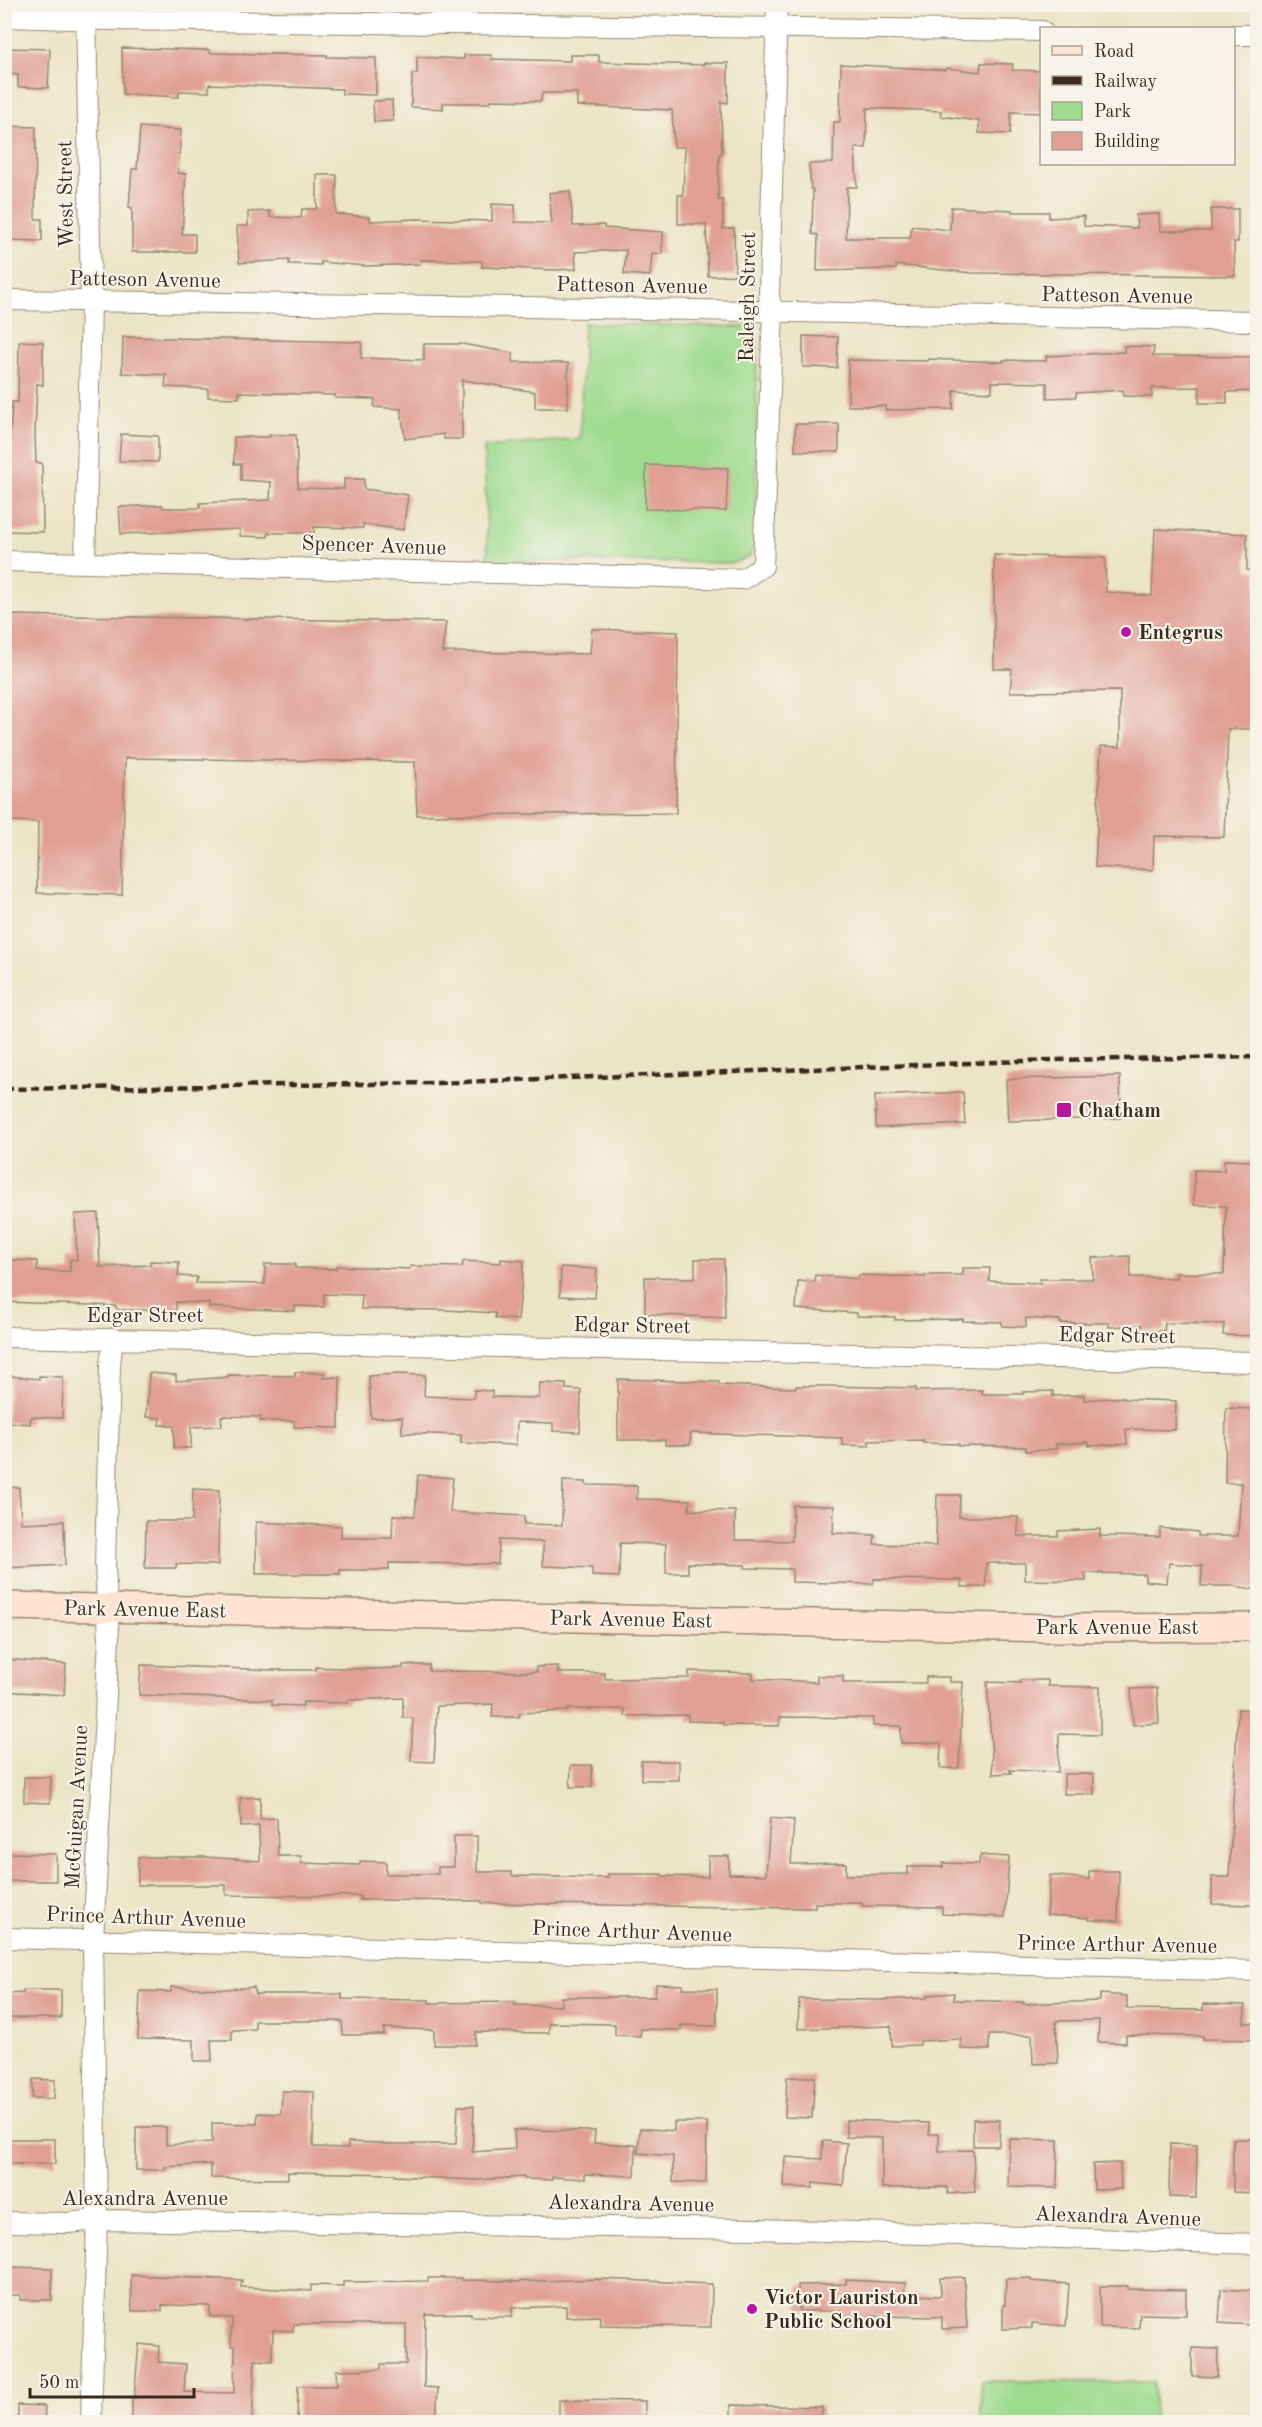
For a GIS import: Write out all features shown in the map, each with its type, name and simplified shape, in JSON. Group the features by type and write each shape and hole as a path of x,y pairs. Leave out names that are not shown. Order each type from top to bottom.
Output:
{"main road":[{"name":"Park Avenue East","path":"4,1606 1051,1628 1257,1627"}],"street":[{"name":"Raleigh Street","path":"743,579 763,566 773,313 770,296 777,4"},
{"path":"4,17 86,12 777,29 802,27 1040,31"},
{"name":"West Street","path":"85,562 91,303 86,12"},
{"path":"1235,35 1257,35"},
{"name":"Patteson Avenue","path":"4,300 91,303 593,308 1257,321"},
{"name":"Spencer Avenue","path":"4,561 743,579"},
{"name":"Edgar Street","path":"4,1337 1257,1362"},
{"name":"McGuigan Avenue","path":"91,2422 97,2220 93,1940 109,1638 106,1608 107,1496 110,1365 113,1338"},
{"name":"Prince Arthur Avenue","path":"4,1938 1257,1971"},
{"name":"Alexandra Avenue","path":"4,2222 68,2223 97,2220 754,2229 1257,2244"}],"green space":[{"path":"584,323 746,327 755,332 757,340 756,543 749,557 733,563 488,560 484,447 580,439"},
{"path":"981,2381 1154,2382 1154,2422 981,2422"}],"building":[{"path":"4,48 50,49 48,88 18,87 18,75 4,74"},
{"path":"122,48 376,58 376,95 342,94 342,89 209,84 209,92 179,91 179,97 123,94"},
{"path":"464,55 491,55 491,59 570,61 570,55 599,55 599,62 704,65 704,63 728,63 728,103 721,102 722,154 719,154 718,200 723,200 723,229 734,228 735,275 708,276 706,224 678,224 678,195 683,195 685,147 674,147 672,110 577,106 577,93 542,93 541,101 490,100 490,103 443,103 443,109 411,107 412,74 417,74 417,57 464,59"},
{"path":"981,63 1013,64 1012,70 1040,71 1040,113 1011,112 1010,134 979,133 979,121 940,116 941,111 867,108 866,148 855,148 857,187 847,187 846,238 910,238 912,226 950,230 951,207 1012,210 1012,212 1049,212 1049,218 1084,216 1084,226 1137,228 1136,215 1159,214 1160,231 1211,231 1211,209 1238,209 1238,242 1234,242 1235,276 972,273 896,265 896,269 817,271 818,235 812,234 813,189 811,189 809,164 833,163 834,122 840,122 841,64 946,70 946,68 980,72"},
{"path":"392,100 393,121 374,122 373,101"},
{"path":"4,126 36,127 35,219 42,219 42,241 4,240"},
{"path":"140,127 181,130 178,173 186,174 182,234 195,234 195,252 132,252 132,208 129,207 132,169 137,169"},
{"path":"317,175 337,175 336,214 370,217 370,221 418,219 492,221 492,204 515,205 515,222 552,223 549,193 570,191 573,226 604,225 604,228 663,232 662,254 652,253 650,276 624,274 626,250 575,252 576,269 555,270 482,267 482,261 420,260 420,264 366,266 321,262 321,265 289,264 289,260 239,263 237,226 248,226 248,212 270,211 270,217 301,218 302,209 317,209"},
{"path":"803,336 838,337 837,368 803,367"},
{"path":"123,337 362,342 361,358 424,360 424,344 462,344 513,353 512,362 568,363 568,408 535,408 535,392 462,380 462,439 444,439 444,434 405,439 401,409 374,407 375,399 335,398 335,395 239,392 239,398 208,397 208,389 165,387 166,375 122,373"},
{"path":"19,341 43,342 43,385 37,384 35,434 36,463 42,463 43,532 4,531 4,453 9,453 12,402 18,402"},
{"path":"1124,346 1154,347 1153,356 1257,357 1257,391 1227,392 1227,403 1199,403 1200,387 1152,388 1152,397 1123,396 1123,390 1076,393 1076,397 1047,398 1047,383 992,382 992,392 954,390 953,409 885,410 885,406 848,406 848,360 1046,361 1046,356 1124,352"},
{"path":"795,424 839,424 839,452 795,451"},
{"path":"121,434 158,436 158,462 119,461"},
{"path":"270,435 296,435 298,488 344,489 344,479 364,479 364,489 408,495 403,530 363,524 363,528 314,527 314,533 268,533 268,537 240,536 240,529 121,534 119,507 162,505 163,508 200,508 200,503 270,500 271,482 241,480 241,464 234,464 234,437 270,437"},
{"path":"646,465 728,468 726,511 645,509"},
{"name":"Entegrus","path":"1155,529 1247,534 1247,570 1257,571 1257,729 1228,729 1224,837 1154,836 1153,870 1095,867 1101,746 1120,747 1120,691 1010,692 1012,669 994,669 994,555 1105,558 1106,592 1152,596"},
{"path":"4,615 446,622 442,652 590,654 592,629 678,632 676,813 417,815 415,762 125,758 122,895 37,893 38,822 4,821"},
{"path":"1120,1076 1121,1118 1008,1121 1006,1079"},
{"path":"963,1092 965,1124 876,1128 875,1096"},
{"path":"1224,1160 1257,1161 1257,1336 1223,1335 1224,1324 1165,1323 1164,1331 1141,1330 1141,1325 1109,1327 1109,1323 1060,1323 1060,1320 1026,1318 1026,1327 1002,1326 1002,1322 963,1321 963,1319 895,1320 895,1317 857,1316 857,1313 796,1309 798,1281 815,1282 815,1275 858,1279 859,1275 925,1277 925,1275 963,1275 963,1268 990,1268 989,1281 1040,1283 1040,1279 1093,1279 1092,1258 1130,1256 1131,1277 1176,1278 1176,1273 1224,1274 1226,1206 1194,1205 1194,1170 1224,1171"},
{"path":"98,1213 100,1267 150,1265 150,1261 179,1262 178,1276 197,1277 196,1283 265,1284 265,1264 295,1264 295,1268 336,1269 336,1266 410,1269 410,1266 462,1267 463,1261 501,1263 501,1259 524,1261 518,1320 495,1318 496,1313 361,1309 362,1295 324,1294 324,1307 295,1306 295,1311 209,1307 209,1303 176,1302 176,1310 117,1310 116,1306 5,1302 6,1260 37,1261 37,1271 70,1271 70,1259 77,1260 75,1214"},
{"path":"695,1259 724,1259 725,1318 645,1314 645,1277 695,1278"},
{"path":"561,1267 597,1269 595,1298 560,1296"},
{"path":"295,1372 324,1373 323,1378 340,1377 339,1428 294,1427 294,1421 260,1421 261,1417 221,1416 222,1426 191,1427 191,1448 174,1448 174,1426 159,1425 160,1418 146,1417 149,1373 176,1375 176,1381 228,1377 228,1375 295,1376"},
{"path":"425,1375 424,1396 474,1398 474,1390 492,1391 492,1397 539,1398 540,1383 566,1384 566,1389 581,1390 580,1432 553,1431 553,1423 517,1422 516,1445 461,1443 461,1435 402,1433 402,1417 371,1418 369,1376"},
{"path":"10,1376 39,1379 39,1376 63,1377 62,1418 31,1417 30,1424 6,1422"},
{"path":"618,1379 719,1382 719,1385 796,1388 796,1386 822,1386 916,1388 916,1391 982,1390 982,1394 1053,1391 1053,1396 1084,1395 1084,1400 1124,1397 1124,1399 1176,1401 1175,1430 1126,1429 1127,1444 1089,1446 1089,1442 1056,1444 1056,1449 1026,1451 1026,1447 959,1446 959,1444 923,1443 923,1440 869,1441 869,1446 842,1445 842,1438 691,1433 690,1445 665,1445 665,1440 618,1440"},
{"path":"1226,1408 1257,1409 1257,1590 1234,1586 1201,1586 1202,1566 1169,1563 1167,1583 1145,1581 1145,1574 1085,1573 1086,1581 1025,1580 1025,1563 986,1563 986,1587 962,1587 962,1580 874,1579 873,1584 792,1582 792,1569 745,1568 745,1565 688,1563 688,1573 666,1573 666,1544 620,1543 619,1577 592,1576 592,1568 543,1566 543,1542 499,1540 498,1564 389,1563 389,1570 340,1570 340,1574 256,1574 256,1522 341,1526 341,1538 392,1538 393,1515 415,1516 418,1475 453,1478 450,1512 524,1516 524,1524 562,1525 563,1481 586,1482 586,1485 637,1486 637,1499 690,1500 689,1510 735,1511 735,1540 792,1541 793,1505 834,1506 833,1533 875,1535 874,1544 936,1546 937,1495 960,1495 959,1517 1018,1517 1018,1536 1058,1536 1058,1531 1100,1529 1100,1536 1160,1537 1160,1528 1198,1532 1198,1536 1238,1536 1241,1483 1225,1483"},
{"path":"19,1487 21,1523 64,1521 65,1565 4,1568 4,1488"},
{"path":"193,1489 219,1490 218,1565 176,1564 176,1568 145,1568 146,1521 192,1521"},
{"path":"4,1659 66,1664 64,1695 4,1691"},
{"path":"141,1665 316,1670 316,1667 364,1669 429,1665 429,1671 537,1672 536,1667 558,1666 558,1673 605,1673 605,1679 689,1678 689,1671 753,1673 753,1679 817,1682 817,1676 843,1676 843,1683 926,1683 926,1677 950,1677 950,1682 963,1682 959,1768 940,1768 941,1743 901,1743 901,1726 873,1726 873,1718 780,1717 779,1726 723,1725 723,1722 688,1721 688,1715 625,1716 625,1709 568,1709 568,1711 520,1713 519,1717 492,1717 493,1704 437,1706 434,1762 411,1761 413,1718 403,1718 403,1698 348,1700 348,1703 303,1702 303,1706 272,1705 272,1700 139,1695"},
{"path":"1020,1680 1048,1680 1048,1686 1100,1687 1100,1735 1059,1734 1058,1772 1010,1770 1011,1773 993,1774 987,1682 1020,1683"},
{"path":"1157,1688 1159,1723 1133,1725 1131,1689"},
{"path":"1238,1709 1257,1710 1257,1905 1212,1904 1212,1877 1229,1877"},
{"path":"641,1761 679,1761 679,1780 641,1780"},
{"path":"571,1765 592,1765 592,1787 570,1787"},
{"path":"1064,1774 1094,1774 1094,1794 1064,1794"},
{"path":"24,1777 51,1777 50,1803 24,1802"},
{"path":"260,1797 260,1819 277,1818 278,1856 301,1856 301,1863 360,1865 360,1861 386,1862 386,1874 438,1874 438,1867 454,1867 454,1836 477,1836 477,1872 512,1872 512,1876 608,1878 608,1874 662,1874 662,1876 708,1877 708,1856 729,1856 729,1874 766,1875 770,1818 794,1820 791,1864 846,1863 846,1875 908,1874 908,1867 943,1867 943,1863 979,1864 980,1855 1009,1857 1005,1917 942,1914 942,1907 862,1906 862,1903 815,1903 815,1908 360,1900 360,1896 226,1895 226,1885 138,1885 138,1857 206,1857 260,1861 259,1826 241,1827 240,1798"},
{"path":"4,1853 56,1854 56,1881 4,1881"},
{"path":"1089,1871 1119,1871 1118,1921 1047,1915 1050,1875 1089,1879"},
{"path":"656,1984 683,1985 682,1988 717,1989 717,2026 681,2025 681,2030 641,2029 640,2036 615,2035 615,2024 549,2023 549,2033 476,2032 475,2045 434,2045 434,2030 384,2028 384,2035 343,2035 342,2021 255,2021 255,2029 232,2030 232,2040 211,2040 212,2061 194,2061 194,2040 138,2039 140,1991 171,1992 171,1987 225,1989 254,1987 255,1994 342,1994 342,1999 429,2000 429,2003 515,2002 515,2005 561,2006 561,1997 655,1997"},
{"path":"23,1990 61,1990 61,2018 4,2018 4,1994 23,1993"},
{"path":"954,1993 954,2000 1023,2002 1023,2004 1100,2001 1100,1994 1127,1996 1127,2009 1203,2010 1203,2004 1245,2005 1244,2023 1257,2023 1257,2040 1203,2039 1203,2036 1126,2035 1126,2043 1098,2042 1099,2020 1056,2021 1058,2063 1033,2064 1032,2035 989,2035 989,2050 961,2049 961,2039 920,2041 920,2045 892,2046 891,2026 798,2029 799,1999 878,2000 927,1998 927,1995"},
{"path":"787,2077 815,2077 812,2118 785,2117"},
{"path":"33,2079 55,2080 54,2099 32,2098"},
{"path":"282,2091 314,2092 313,2147 348,2148 348,2142 456,2144 458,2106 474,2106 472,2152 515,2149 514,2130 595,2131 594,2143 636,2145 635,2176 585,2174 585,2179 552,2177 552,2180 524,2179 524,2177 476,2180 395,2176 395,2174 288,2172 288,2179 211,2178 211,2164 165,2167 165,2170 136,2170 136,2127 166,2127 166,2145 212,2142 212,2123 257,2124 258,2113 281,2114"},
{"path":"973,2119 1000,2120 999,2146 973,2146"},
{"path":"846,2120 929,2123 929,2134 939,2134 939,2151 973,2150 975,2192 948,2194 947,2187 882,2188 882,2138 846,2137"},
{"path":"674,2122 707,2122 706,2183 673,2182 673,2156 638,2153 640,2128 674,2131"},
{"path":"4,2139 55,2139 55,2164 4,2164"},
{"path":"1009,2139 1058,2140 1057,2188 1008,2187"},
{"path":"1233,2139 1257,2139 1257,2193 1233,2192"},
{"path":"823,2141 847,2143 843,2186 813,2183 813,2188 784,2187 785,2157 822,2159"},
{"path":"1170,2144 1197,2145 1196,2198 1169,2197"},
{"path":"1120,2163 1121,2189 1094,2190 1093,2164"},
{"path":"4,2267 52,2268 52,2300 20,2300 20,2295 4,2295"},
{"path":"131,2275 242,2280 241,2287 311,2291 311,2285 343,2286 343,2282 428,2281 428,2278 512,2282 600,2279 712,2284 711,2327 600,2325 600,2316 566,2317 566,2306 512,2308 512,2317 471,2316 471,2313 425,2314 424,2387 438,2388 436,2422 297,2422 298,2386 337,2386 336,2370 381,2369 381,2364 406,2364 406,2324 294,2324 293,2331 273,2330 272,2361 255,2360 252,2422 132,2422 132,2398 134,2398 139,2344 159,2346 158,2362 186,2364 184,2392 234,2393 235,2346 231,2346 232,2318 210,2317 210,2306 162,2305 162,2311 132,2311"},
{"path":"964,2277 967,2328 942,2329 942,2317 870,2316 869,2324 842,2321 843,2311 799,2311 798,2285 846,2284 846,2280 905,2283 904,2295 941,2296 940,2278"},
{"path":"1031,2278 1031,2281 1069,2284 1066,2326 1032,2323 1032,2328 1003,2329 1006,2279"},
{"path":"1100,2286 1186,2290 1186,2315 1140,2314 1139,2328 1100,2327"},
{"path":"1221,2289 1253,2291 1251,2325 1219,2323"},
{"path":"1192,2348 1218,2349 1217,2377 1192,2376"},
{"path":"559,2400 645,2401 645,2422 559,2422"},
{"path":"18,2405 45,2406 44,2422 18,2422"},
{"path":"731,2405 822,2407 822,2422 731,2422"}],"railway":[{"path":"4,1089 435,1083 1052,1060 1258,1057"}],"place":[{"name":"Entegrus","path":"1126,632"},
{"name":"Chatham","path":"1064,1110"},
{"name":"Victor Lauriston Public School","path":"752,2309"}]}
